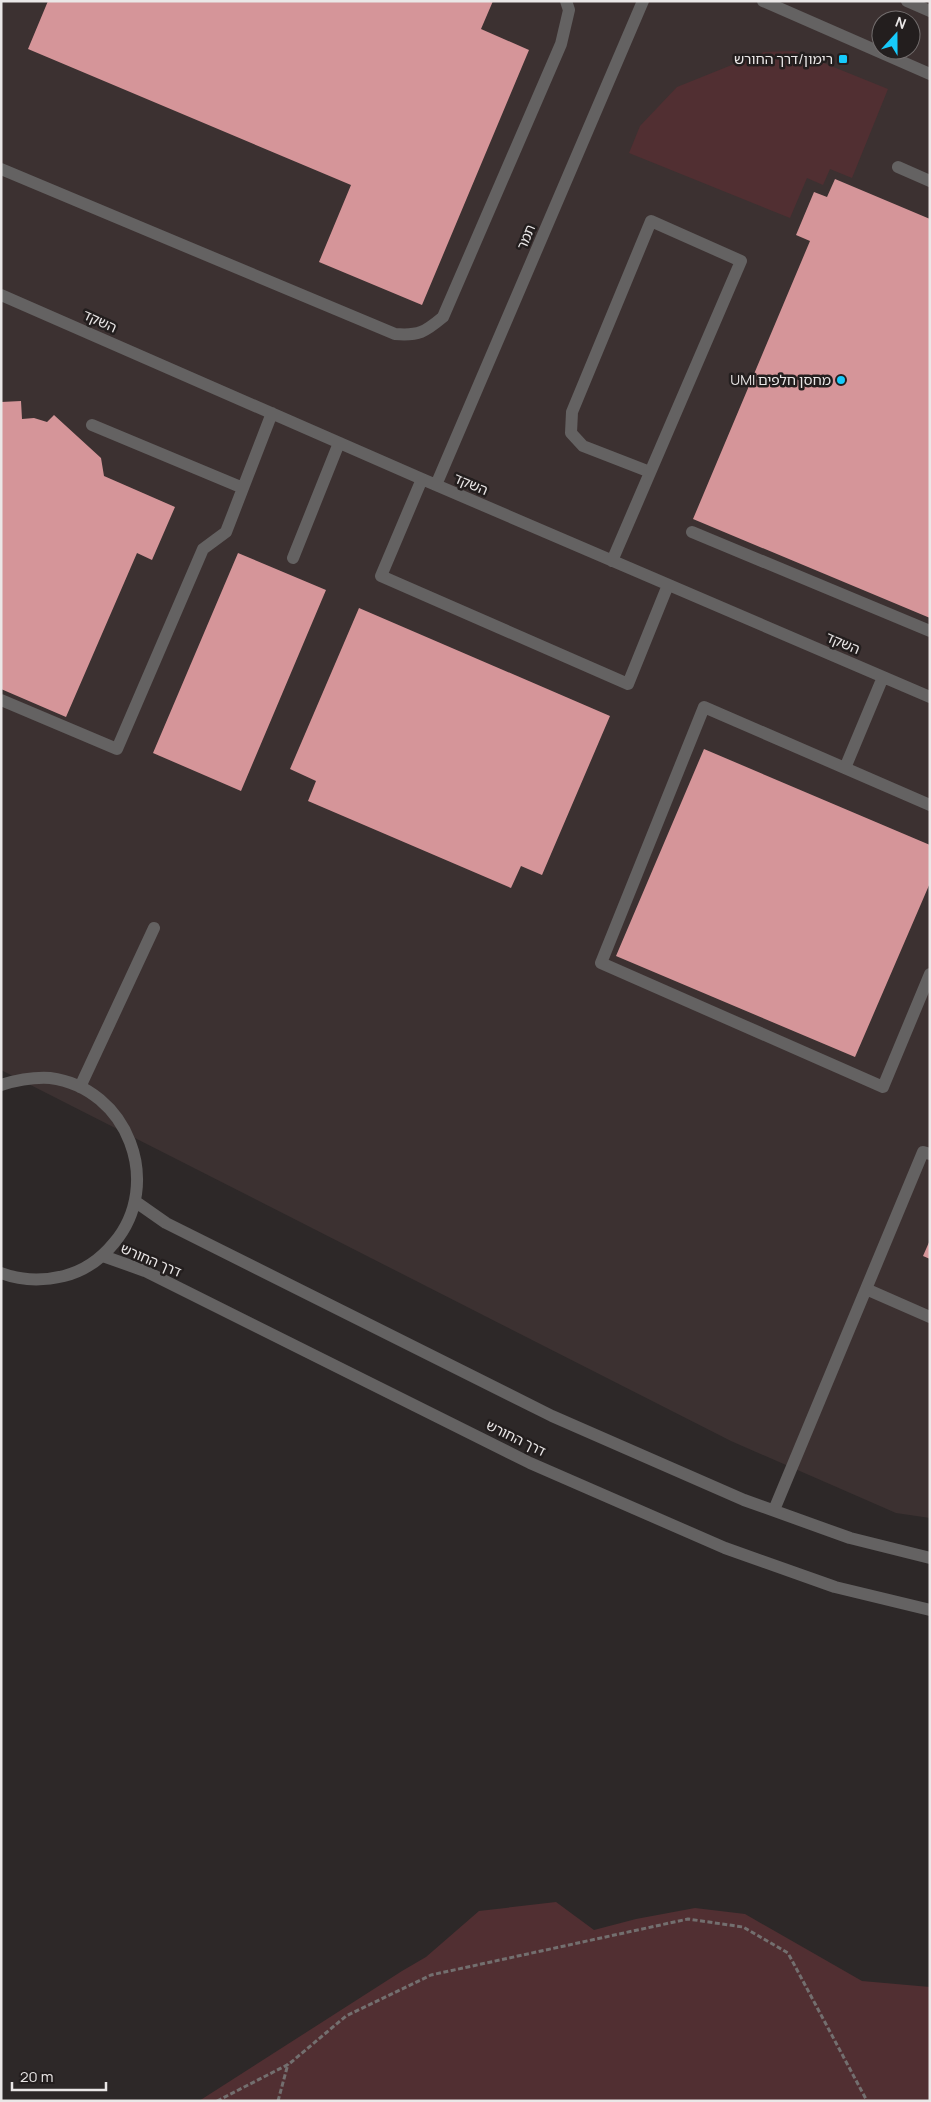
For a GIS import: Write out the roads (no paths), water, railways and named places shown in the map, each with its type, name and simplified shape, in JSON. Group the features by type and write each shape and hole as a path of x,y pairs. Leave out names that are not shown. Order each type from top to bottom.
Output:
{"street":[{"path":"1,169 395,334 414,336 431,327 443,317 561,44 569,10 566,1"},
{"name":"תמר","path":"436,485 643,1"},
{"path":"763,1 930,74"},
{"path":"907,1 930,11"},
{"path":"898,167 930,181"},
{"path":"612,561 741,261 651,221 572,412 571,433 583,446 650,472"},
{"name":"השקד","path":"1,295 422,479 930,697"},
{"path":"1,700 117,749 203,549 226,532 272,413"},
{"path":"92,425 243,488"},
{"path":"293,558 339,442"},
{"path":"422,479 381,576 628,684 668,584"},
{"path":"692,532 930,631"},
{"path":"845,768 883,677"},
{"path":"930,805 704,707 601,964 883,1087 930,975"},
{"path":"80,1087 154,928"},
{"path":"1,1085 20,1079 50,1078 80,1087 108,1107 128,1135 138,1168 136,1202 124,1232 104,1256 76,1273 45,1280 13,1278 1,1273"},
{"path":"774,1510 923,1152 930,1154"},
{"path":"136,1202 166,1223 552,1416 744,1500 850,1538 930,1558"},
{"name":"דרך החורש","path":"104,1256 145,1272 530,1463 716,1544 834,1587 930,1610"},
{"path":"866,1289 930,1317"}],"place":[{"name":"רימון/דרך החורש","path":"843,59"},
{"name":"UMI מחסן חלפים","path":"841,380"}]}
